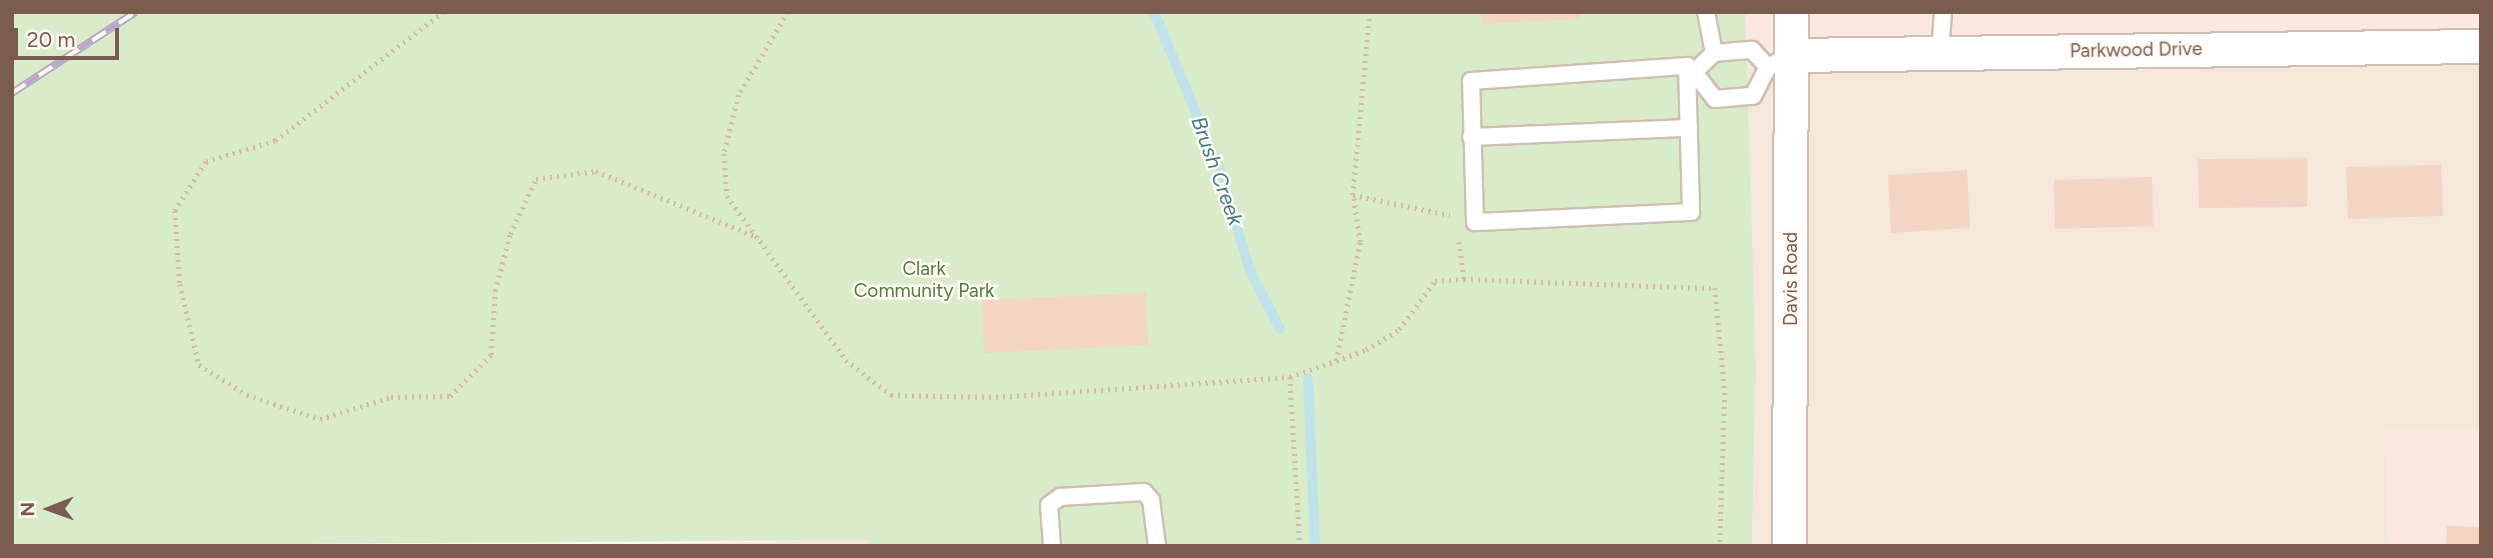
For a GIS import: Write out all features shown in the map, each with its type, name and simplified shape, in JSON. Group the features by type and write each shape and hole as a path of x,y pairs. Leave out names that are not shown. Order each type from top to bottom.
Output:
{"street":[{"name":"Davis Road","path":"1789,546 1780,61 1791,12"},
{"name":"Parkwood Drive","path":"1780,61 1940,53 2481,46"}],"lane":[{"path":"1706,12 1714,53"},
{"path":"1940,53 1943,12"},
{"path":"1691,73 1691,212 1475,222 1471,81 1691,73 1714,53 1752,50 1780,61 1753,96 1715,99 1691,73"},
{"path":"1471,137 1689,128"},
{"path":"1052,546 1049,505 1060,497 1144,492 1151,500 1157,546"}],"path":[{"path":"444,12 275,141 206,162 175,211 180,284 199,365 247,395 320,419 391,397 450,396 491,355 495,291 536,179 596,171 759,238"},
{"path":"788,12 739,95 724,154 727,196 846,360 891,395 996,397 1290,377 1336,360 1399,329 1435,281 1464,279 1716,288 1725,393 1720,546"},
{"path":"1336,360 1360,242 1353,195 1370,12"},
{"path":"1353,195 1457,216"},
{"path":"1458,228 1464,279"},
{"path":"1290,377 1300,546"}],"shaded area":[{"path":"1745,12 2481,12 2481,40 1745,57"},
{"path":"2481,41 2481,427 2385,427 2388,546 1752,546 1756,367 1745,57"},
{"path":"2385,427 2481,427 2481,546 2388,546"},
{"path":"870,540 870,546 518,546"}],"green space":[{"name":"Clark Community Park","path":"12,12 1745,12 1756,367 1752,546 870,546 869,540 12,546"}],"building":[{"path":"1481,12 1580,12 1580,19 1482,24"},
{"path":"2307,158 2307,207 2199,208 2198,159"},
{"path":"2441,165 2443,216 2348,219 2346,167"},
{"path":"1967,170 1970,228 1891,233 1888,175"},
{"path":"2152,177 2153,226 2055,229 2054,180"},
{"path":"1146,293 1148,345 984,353 982,300"},
{"path":"2447,526 2481,527 2481,546 2446,546"}],"waterway":[{"name":"Brush Creek","path":"1154,12 1221,173 1250,271 1280,329"},
{"name":"Brush Creek","path":"1308,379 1315,546"}],"railway":[{"path":"12,93 136,12"}]}
